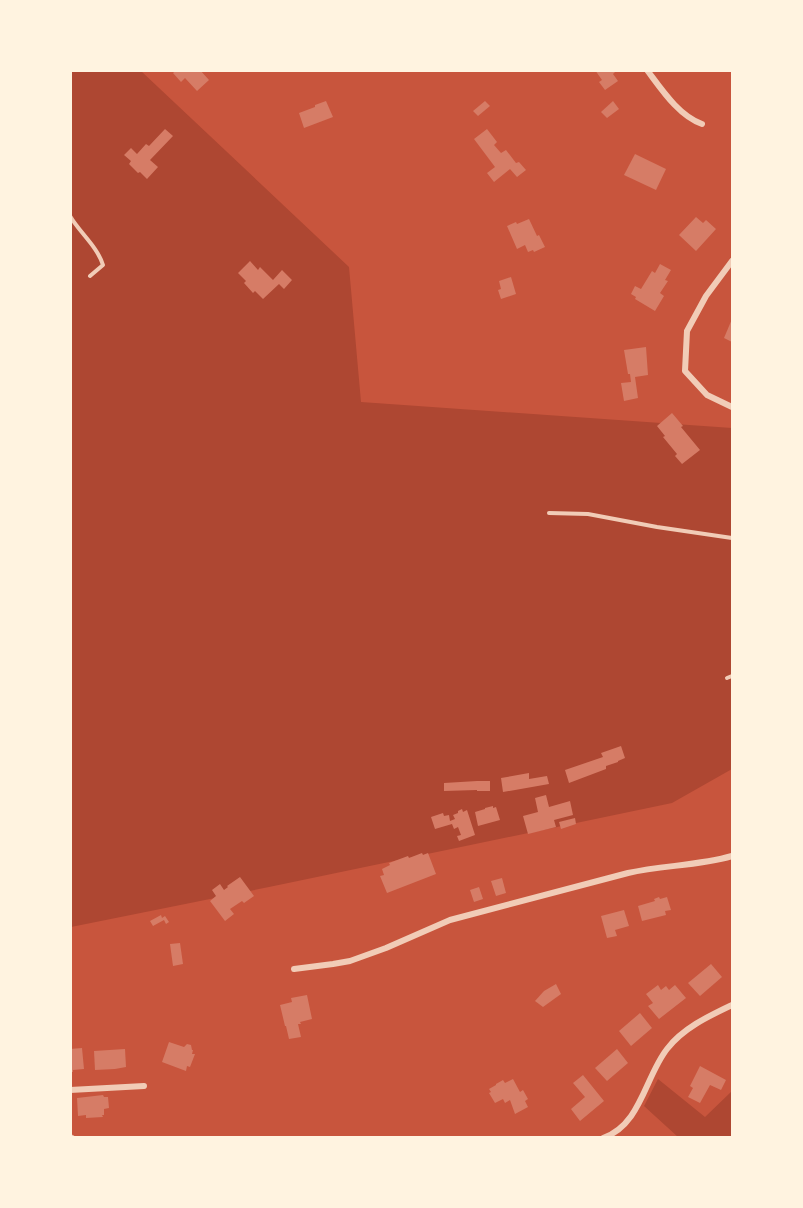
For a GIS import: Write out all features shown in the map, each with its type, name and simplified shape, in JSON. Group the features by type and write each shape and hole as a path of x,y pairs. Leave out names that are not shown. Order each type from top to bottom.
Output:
{"street":[{"path":"647,70 687,116 702,124"},
{"path":"732,261 706,296 687,331 685,371 708,395 732,407"},
{"path":"294,969 350,961 450,920 628,873 713,861 732,856"},
{"path":"603,1137 614,1133 629,1119 654,1070 675,1040 704,1019 732,1005"},
{"path":"70,1090 144,1086"}],"lane":[{"path":"70,216 99,254 103,265 90,276"},
{"path":"549,513 588,514 732,538"},
{"path":"727,678 732,676"}],"shaded area":[{"path":"71,71 141,71 349,267 361,402 732,428 732,769 672,803 71,927"},
{"path":"658,1079 705,1117 732,1091 732,1137 678,1137 644,1106"}],"building":[{"path":"176,70 200,70 209,80 197,91 185,78 181,82 173,73"},
{"path":"595,70 617,70 613,74 618,81 605,90"},
{"path":"326,101 333,117 304,128 299,113"},
{"path":"485,101 490,106 478,116 473,111"},
{"path":"613,101 619,109 607,118 601,112"},
{"path":"165,129 173,136 150,160 158,167 147,179 129,164 131,161 124,155 131,148 137,154 146,144 149,146"},
{"path":"487,129 497,142 494,145 501,153 506,150 516,163 519,162 526,170 517,177 510,169 494,182 487,173 495,167 474,139"},
{"path":"635,154 666,169 656,190 624,175"},
{"path":"696,217 703,223 706,220 716,229 696,251 679,235"},
{"path":"529,219 545,247 534,252 533,250 528,252 525,245 517,249 507,226"},
{"path":"250,261 258,270 260,267 273,280 282,270 292,280 284,289 279,284 263,299 255,291 253,293 238,273"},
{"path":"660,264 671,270 665,280 668,281 660,293 664,296 655,311 631,294 635,286 641,289 652,271 655,273"},
{"path":"511,277 516,294 501,299 498,290 501,289 499,281"},
{"path":"732,319 732,342 724,338"},
{"path":"646,347 648,375 635,377 638,398 624,401 621,383 631,382 624,350"},
{"path":"672,413 700,450 682,464 657,426"},
{"path":"621,746 625,758 606,766 606,769 569,783 565,770 603,757 601,753"},
{"path":"529,773 529,779 547,776 549,784 503,792 501,778"},
{"path":"490,781 490,791 444,791 444,783"},
{"path":"546,795 549,807 570,801 573,815 554,820 556,827 528,834 523,816 538,812 535,798"},
{"path":"493,806 493,808 496,807 500,820 478,826 475,812"},
{"path":"462,809 463,812 467,810 475,835 459,841 457,836 461,835 458,827 454,829 452,824 435,829 431,817 443,813 444,816 449,815 450,821 455,819 453,815"},
{"path":"575,818 576,824 561,829 559,822"},
{"path":"422,853 423,855 428,853 436,874 387,893 380,876 384,875 382,869 390,865 389,863"},
{"path":"240,877 254,896 230,909 234,914 225,921 210,901 216,896 212,890 220,884 224,890"},
{"path":"502,878 506,893 496,896 491,881"},
{"path":"479,887 483,899 474,902 470,890"},
{"path":"659,897 660,899 667,897 671,910 665,911 666,915 642,921 638,906 655,901 654,899"},
{"path":"624,910 629,926 615,930 617,936 607,938 601,916"},
{"path":"161,915 162,918 165,916 169,922 166,924 164,920 153,926 150,921"},
{"path":"180,943 183,964 173,966 170,944"},
{"path":"711,964 722,977 700,996 688,983"},
{"path":"556,984 561,994 543,1007 535,1001 544,991"},
{"path":"658,985 661,990 666,986 669,990 675,985 686,998 659,1019 648,1006 653,1003 646,994"},
{"path":"307,995 312,1019 298,1024 301,1037 289,1039 280,1005 292,1002 291,998"},
{"path":"640,1013 652,1028 631,1046 619,1031"},
{"path":"169,1042 184,1047 187,1044 191,1045 192,1054 195,1054 186,1071 162,1062"},
{"path":"82,1048 84,1069 70,1072 70,1049"},
{"path":"125,1049 126,1067 95,1070 94,1051"},
{"path":"617,1049 628,1063 607,1081 595,1068"},
{"path":"700,1066 726,1080 721,1090 710,1085 700,1103 688,1097 693,1088 690,1086"},
{"path":"583,1075 604,1101 580,1121 571,1109 585,1097 573,1083"},
{"path":"513,1079 520,1092 523,1090 528,1099 525,1101 528,1107 515,1114 510,1100 505,1103 503,1099 495,1103 489,1093 491,1092 489,1089 496,1084 503,1080 505,1083"},
{"path":"103,1095 108,1097 109,1108 104,1109 103,1117 78,1116 77,1098"}]}
